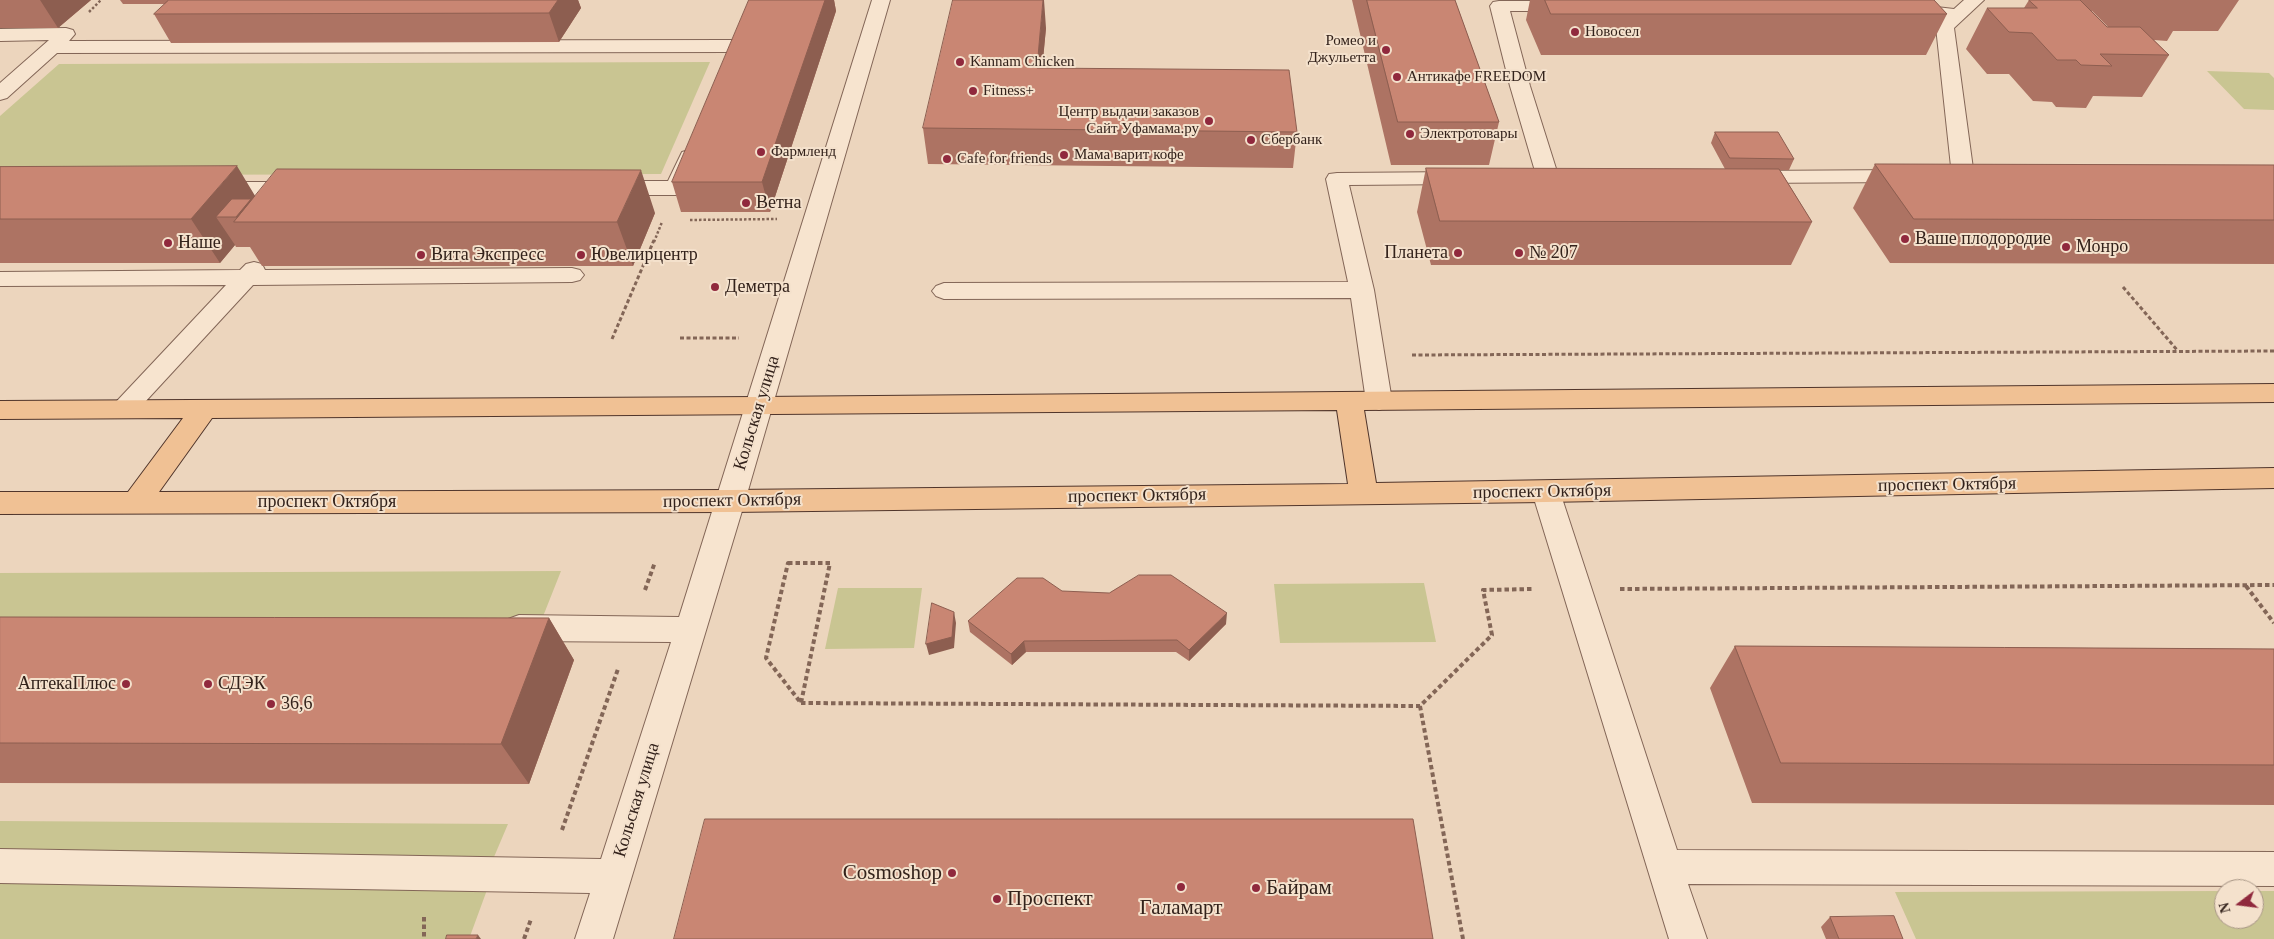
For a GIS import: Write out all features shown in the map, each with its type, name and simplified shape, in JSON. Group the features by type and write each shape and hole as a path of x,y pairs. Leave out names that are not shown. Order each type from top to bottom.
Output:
{"main road":[{"path":"0,410 759,406 2274,393"},
{"path":"1349,401 1364,494"},
{"path":"136,502 205,408"},
{"name":"проспект Октября","path":"0,502 731,501 1546,492 2274,478"}],"street":[{"name":"Кольская улица","path":"594,939 731,501 881,0"},
{"path":"1726,177 1953,176 1945,27 1975,0"},
{"path":"1548,178 1520,86 1499,6 1589,6"},
{"path":"1896,7 1958,15"},
{"path":"0,35 66,34 0,94"},
{"path":"52,47 733,45"},
{"path":"588,188 676,188 698,134"},
{"path":"1379,401 1362,290 1337,179 1481,178"},
{"path":"196,189 314,189 298,211"},
{"path":"124,409 247,277 270,248"},
{"path":"0,279 572,275"},
{"path":"944,291 1362,290"},
{"path":"1546,492 1688,939"},
{"path":"494,628 690,630"},
{"path":"0,866 613,876"},
{"path":"1665,868 2274,869"}],"path":[{"path":"612,338 676,188"},
{"path":"662,220 777,219"},
{"path":"2122,287 2178,351"},
{"path":"680,338 740,338"},
{"path":"1372,355 2274,351"},
{"path":"524,939 655,562"},
{"path":"788,563 830,563 802,702 766,658 788,563"},
{"path":"2246,585 2274,623"},
{"path":"802,702 1420,706 1492,635 1483,590 2274,586"},
{"path":"1420,706 1463,939"}],"shaded area":[{"path":"710,62 661,174 0,175 0,116 59,64"},
{"path":"2207,71 2269,73 2274,78 2274,110 2244,109"},
{"path":"561,571 540,624 0,620 0,573"},
{"path":"1424,583 1436,642 1280,643 1274,584"},
{"path":"838,588 922,588 914,648 825,649"},
{"path":"0,821 508,824 491,864 0,858"},
{"path":"0,877 491,879 469,939 0,939"},
{"path":"2214,891 2214,929 2264,929 2264,891 2274,891 2274,939 1916,939 1895,892"}],"building":[{"path":"169,0 558,0 549,13 154,14"},
{"path":"749,0 825,0 762,182 672,182"},
{"path":"953,0 1043,0 1037,68 1289,70 1297,132 923,128"},
{"path":"1367,0 1455,0 1499,122 1398,122"},
{"path":"1545,0 1934,0 1947,14 1551,14"},
{"path":"2029,0 2080,0 2107,27 2140,27 2169,55 2100,54 2112,66 2081,65 2076,60 2057,60 2032,33 2009,32 1987,8 2037,8"},
{"path":"1715,132 1778,132 1794,159 1730,158"},
{"path":"1875,164 2274,165 2274,220 1914,219"},
{"path":"237,166 191,219 0,219 0,167"},
{"path":"1426,168 1779,169 1812,222 1440,221"},
{"path":"277,169 641,170 617,222 234,222"},
{"path":"232,199 251,199 236,217 216,217"},
{"path":"1139,575 1171,575 1227,613 1189,650 1177,640 1024,641 1011,654 968,621 1017,578 1043,578 1062,591 1109,593"},
{"path":"932,603 954,612 952,637 926,644"},
{"path":"0,617 549,618 501,744 0,743"},
{"path":"1735,646 2274,649 2274,765 1781,763"},
{"path":"705,819 1413,819 1433,939 674,939"},
{"path":"1894,916 1903,939 1839,939 1830,917"},
{"path":"447,935 478,935 476,939 446,939"}],"place":[{"name":"Новосел","path":"1575,32"},
{"name":"Ромео и Джульетта","path":"1386,50"},
{"name":"Kannam Chicken","path":"960,62"},
{"name":"Антикафе FREEDOM","path":"1397,77"},
{"name":"Fitness+","path":"973,91"},
{"name":"Центр выдачи заказов Сайт Уфамама.ру","path":"1209,121"},
{"name":"Электротовары","path":"1410,134"},
{"name":"Сбербанк","path":"1251,140"},
{"name":"Фармленд","path":"761,152"},
{"name":"Мама варит кофе","path":"1064,155"},
{"name":"Cafe for friends","path":"947,159"},
{"name":"Ветна","path":"746,203"},
{"name":"Ваше плодородие","path":"1905,239"},
{"name":"Наше","path":"168,243"},
{"name":"Монро","path":"2066,247"},
{"name":"Планета","path":"1458,253"},
{"name":"№ 207","path":"1519,253"},
{"name":"Вита Экспресс","path":"421,255"},
{"name":"Ювелирцентр","path":"581,255"},
{"name":"Деметра","path":"715,287"},
{"name":"АптекаПлюс","path":"126,684"},
{"name":"СДЭК","path":"208,684"},
{"name":"36,6","path":"271,704"},
{"name":"Cosmoshop","path":"952,873"},
{"name":"Галамарт","path":"1181,887"},
{"name":"Байрам","path":"1256,888"},
{"name":"Проспект","path":"997,899"}]}
